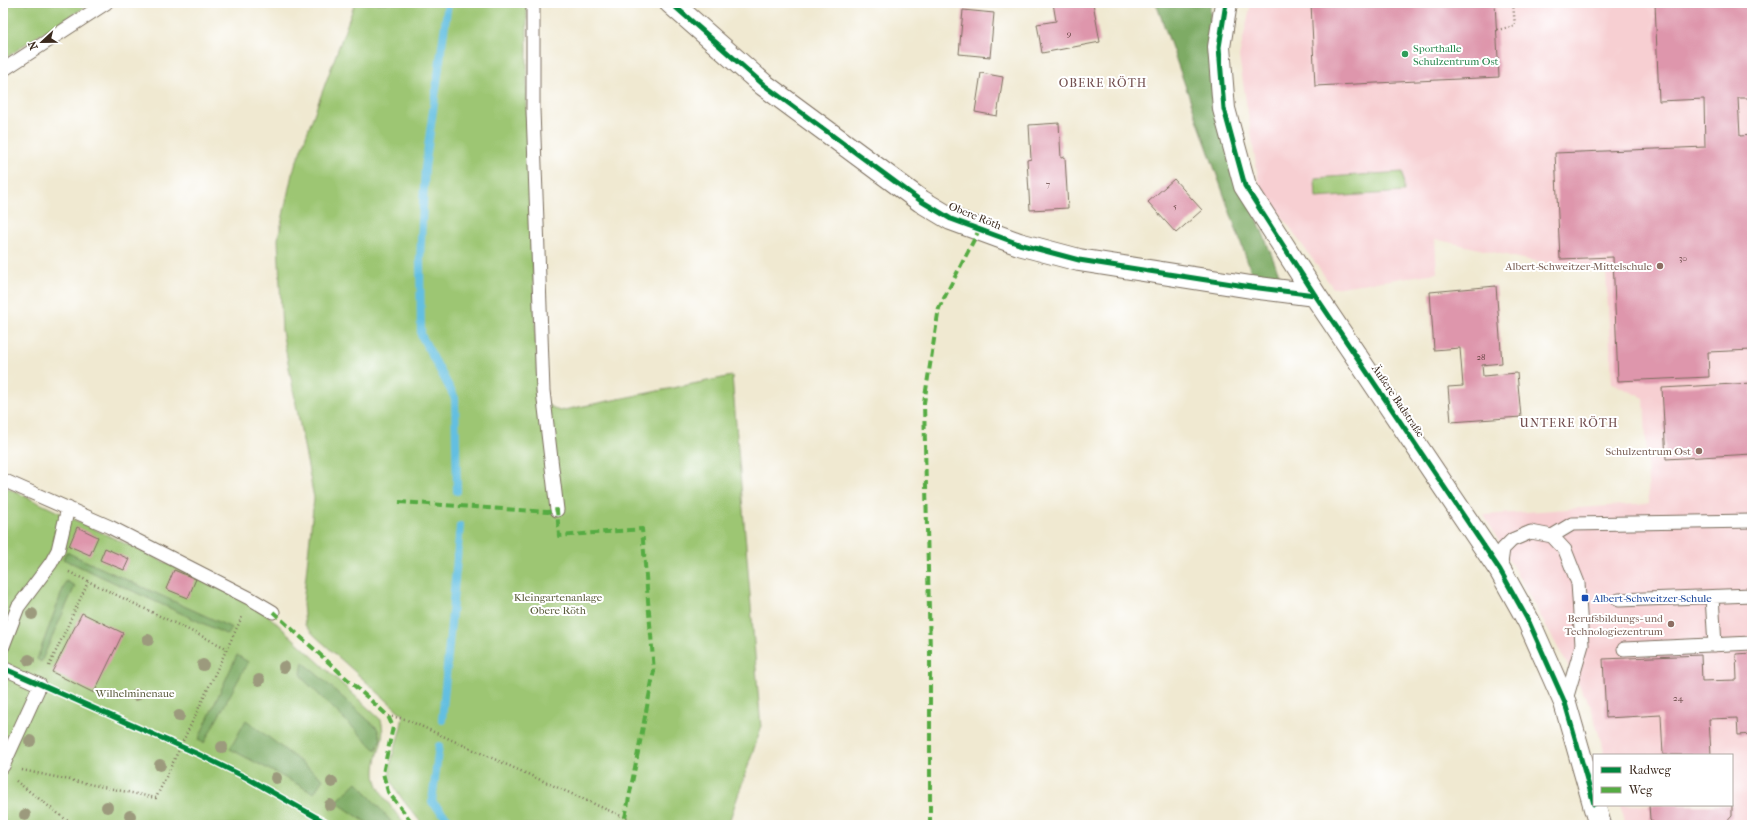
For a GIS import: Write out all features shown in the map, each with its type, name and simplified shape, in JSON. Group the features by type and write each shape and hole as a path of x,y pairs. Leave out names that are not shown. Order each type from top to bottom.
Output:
{"street":[{"name":"Obere Röth","path":"671,3 764,85 921,201 950,219 1019,244 1079,260 1251,287 1315,295"},
{"name":"Äußere Badstraße","path":"1226,3 1219,47 1224,109 1245,186 1315,295 1500,570 1529,622 1565,703 1593,801"},
{"name":"Äußere Badstraße","path":"1595,806 1600,825"}],"lane":[{"path":"3,70 106,3"},
{"path":"533,3 533,118 543,391 557,510"},
{"path":"3,480 110,527 251,599 273,612"},
{"path":"3,646 18,607 51,563 62,538 68,508"},
{"path":"1552,536 1572,524 1752,521"},
{"path":"1500,570 1503,549 1512,540 1531,532 1552,536 1565,550 1578,583 1582,645 1565,703"},
{"path":"1619,600 1752,595"},
{"path":"1712,596 1715,645"},
{"path":"1624,649 1752,643"},
{"path":"3,668 40,685 3,766"}],"path":[{"path":"1496,30 1515,26 1513,3 1547,3"},
{"path":"51,563 226,648"},
{"path":"40,685 88,582"},
{"path":"73,825 15,780 20,770 156,798 226,648 251,599"},
{"path":"388,716 405,719 641,825"}],"shaded area":[{"name":"Schulzentrum Ost","path":"1251,3 1752,3 1752,825 1626,825 1620,806 1733,806 1733,754 1605,754 1591,707 1484,515 1649,503 1644,398 1612,383 1606,272 1528,260 1435,239 1437,273 1333,288 1259,184 1239,57"}],"green space":[{"path":"3,3 92,3 31,40 3,60"},
{"name":"Kleingartenanlage Obere Röth","path":"355,3 527,3 527,112 538,399 559,411 732,376 761,728 728,825 423,825 402,799 390,776 391,763 403,715 314,635 305,625 303,604 314,498 282,331 278,239 292,174"},
{"path":"1156,3 1212,3 1210,9 1213,107 1281,279 1254,280"},
{"path":"1403,172 1404,192 1316,198 1315,178"},
{"name":"Wilhelminenaue","path":"3,486 258,606 381,720 383,734 377,758 375,772 376,779 381,793 405,825 3,825"},
{"path":"66,552 232,628 228,635 63,559"},
{"path":"66,581 75,586 41,662 37,659"},
{"path":"237,655 248,662 204,743 198,740"},
{"path":"303,662 377,728 381,739 376,750 305,681 301,674"},
{"path":"246,720 323,779 314,793 230,749"},
{"path":"357,782 394,825 370,825 336,802"}],"building":[{"path":"1053,3 1093,3 1100,42 1042,53 1037,24 1056,21"},
{"name":"Sporthalle Schulzentrum Ost","path":"1311,3 1495,3 1499,77 1315,86"},
{"path":"1655,3 1752,3 1752,98 1738,98 1740,136 1752,135 1752,350 1708,352 1709,377 1618,381 1613,257 1560,259 1555,153 1705,147 1704,99 1659,101"},
{"path":"963,10 994,13 990,57 959,54"},
{"path":"981,73 1003,77 997,116 975,112"},
{"path":"1059,123 1061,158 1065,157 1068,208 1030,210 1027,160 1031,159 1029,125"},
{"path":"1174,179 1202,210 1176,233 1148,202"},
{"path":"1496,286 1502,363 1482,365 1483,376 1517,373 1521,417 1451,422 1448,387 1463,386 1460,348 1434,350 1430,292"},
{"path":"1752,383 1752,454 1666,459 1662,388"},
{"path":"77,527 98,537 90,555 69,546"},
{"path":"105,548 129,559 124,570 100,560"},
{"path":"174,570 196,579 188,598 166,589"},
{"path":"82,613 123,633 94,693 52,672"},
{"path":"1752,653 1752,734 1738,735 1737,718 1709,719 1711,754 1663,754 1661,715 1606,718 1603,659 1701,655 1702,681 1737,680 1736,654"},
{"path":"1649,806 1732,806 1732,816 1724,825 1656,825 1650,819"}],"waterway":[{"path":"448,3 425,168 420,259 421,335 455,398 457,491"},
{"path":"442,720 460,526"},
{"path":"439,746 432,802 454,825"}],"marked path":[{"path":"930,825 930,652 924,403 939,308 979,230"},
{"path":"399,502 548,512 557,510 559,536 642,529 654,671 625,818"},
{"path":"273,612 388,716 393,727 383,773 388,792 414,825"}],"cycle path":[{"path":"671,3 764,85 921,201 951,219 1019,244 1079,260 1251,287 1315,295"},
{"path":"1226,3 1219,47 1224,109 1245,186 1315,295 1500,570 1529,622 1565,703 1593,801"},
{"path":"3,668 198,754 247,778 330,825"}],"place":[{"name":"Sporthalle Schulzentrum Ost","path":"1405,54"},
{"name":"Albert-Schweitzer-Mittelschule","path":"1660,266"},
{"name":"Schulzentrum Ost","path":"1699,451"},
{"name":"Albert-Schweitzer-Schule","path":"1585,598"},
{"name":"Berufsbildungs- und Technologiezentrum","path":"1671,624"}],"district":[{"name":"OBERE RÖTH","path":"1103,83"},
{"name":"UNTERE RÖTH","path":"1569,423"}]}
